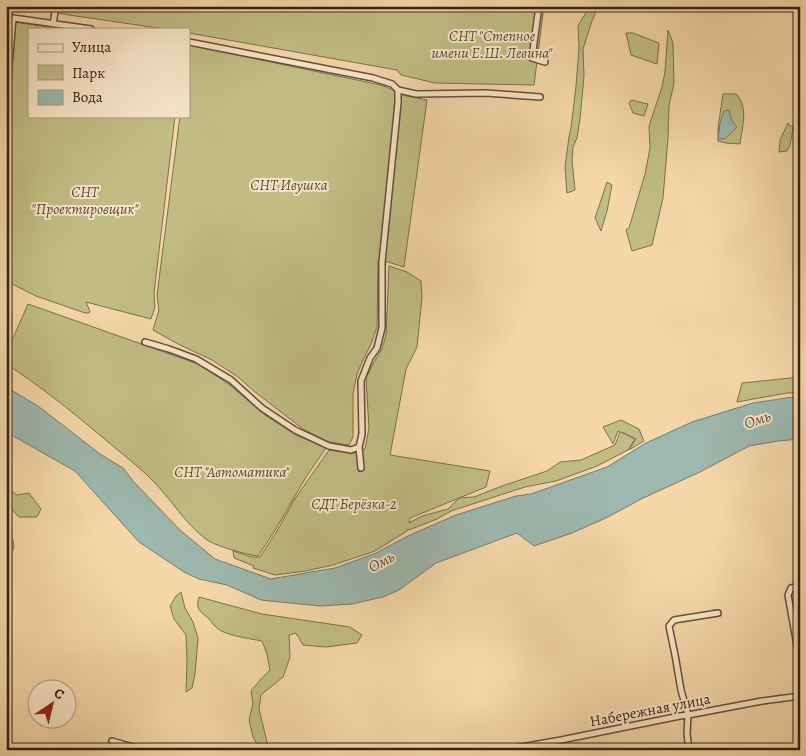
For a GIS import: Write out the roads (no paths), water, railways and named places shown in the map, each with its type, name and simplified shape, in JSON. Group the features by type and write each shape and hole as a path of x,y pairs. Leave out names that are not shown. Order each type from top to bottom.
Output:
{"street":[{"path":"53,24 56,6"},
{"path":"540,6 532,58 545,62"},
{"path":"6,17 83,28"},
{"path":"6,104 13,18"},
{"path":"190,42 373,78 392,84 398,90 416,94 486,93 540,97"},
{"path":"361,468 359,447 362,434 361,380 370,358 377,348 382,328 382,262 398,90"},
{"path":"145,342 196,359 231,380 262,408 295,430 329,446 351,450 359,447"},
{"path":"797,586 789,590 788,594 800,662"},
{"path":"690,750 687,734 688,715 681,690 676,655 669,626 674,620 718,613"},
{"name":"Набережная улица","path":"504,750 762,701 800,696"},
{"path":"112,741 143,750"}],"water":[{"path":"729,110 737,127 725,139 718,139 724,111"},
{"name":"Омь","path":"6,387 38,406 100,454 123,468 180,530 215,559 271,579 335,568 376,553 410,535 456,515 516,496 531,494 607,467 646,443 692,422 753,403 800,396 800,439 749,446 700,472 572,533 534,546 517,533 436,563 399,590 383,597 352,604 320,606 261,600 227,585 199,579 184,572 139,542 75,471 6,432"}],"park label":[{"name":"СНТ \"Степное имени Е.Ш. Левина\"","path":"492,44"},
{"name":"СНТ Ивушка","path":"289,185"},
{"name":"СНТ \"Проектировщик\"","path":"85,200"},
{"name":"СНТ \"Автоматика\"","path":"232,472"},
{"name":"СДТ Берёзка-2","path":"354,504"}]}
